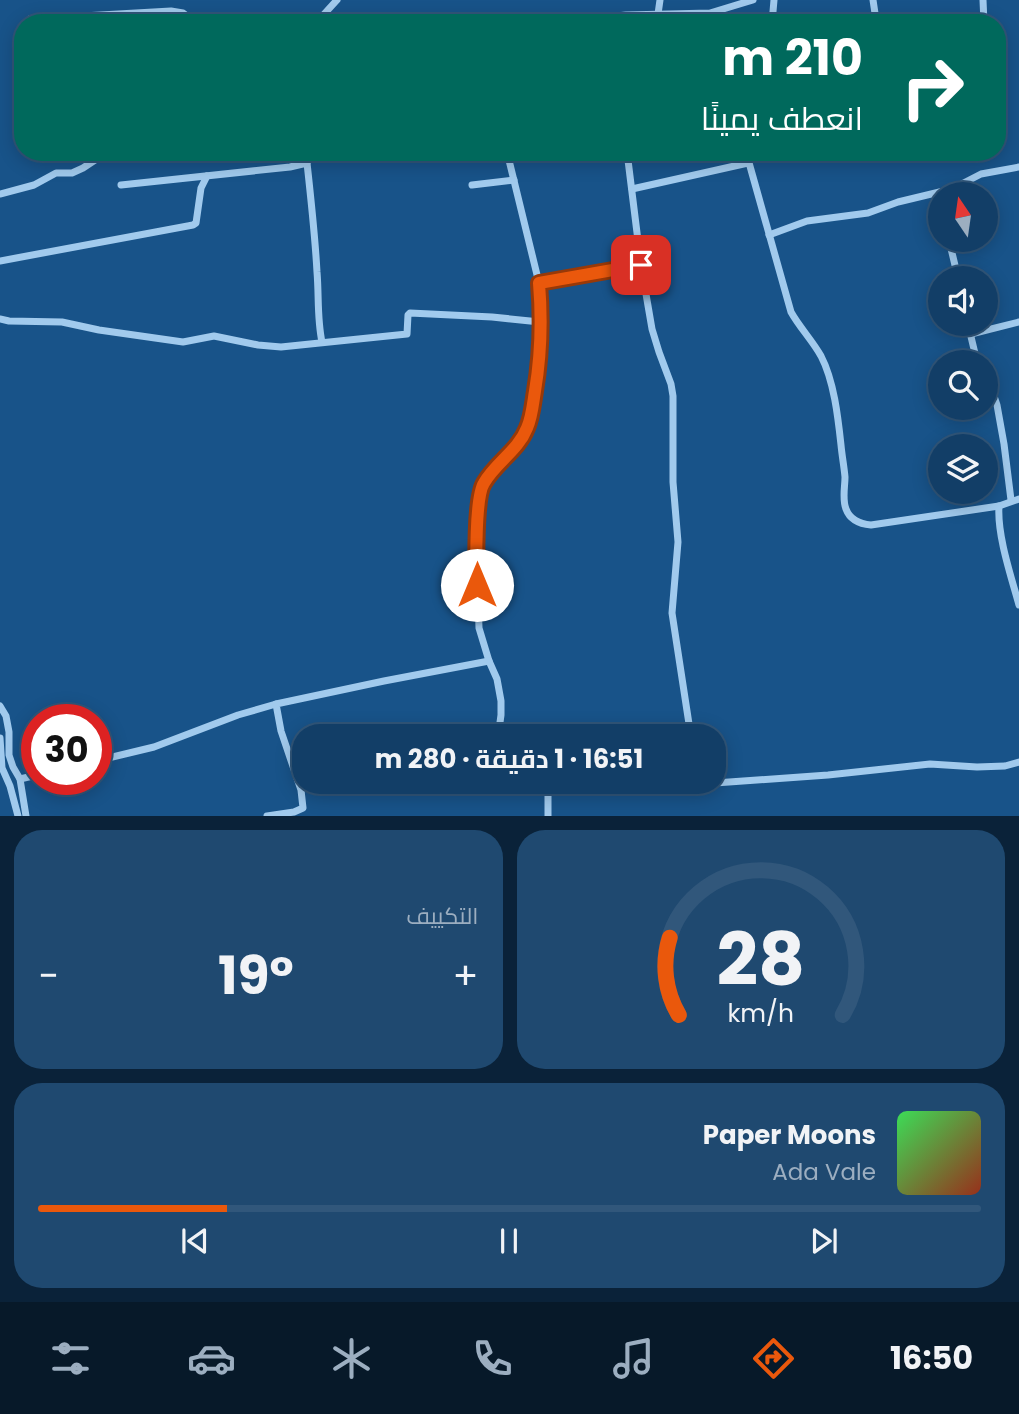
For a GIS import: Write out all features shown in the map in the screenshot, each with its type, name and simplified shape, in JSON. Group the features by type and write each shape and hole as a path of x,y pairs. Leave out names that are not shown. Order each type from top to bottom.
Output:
{"street":[{"path":"324,14 337,0"},
{"path":"658,13 660,0"},
{"path":"653,14 710,13 753,0"},
{"path":"118,14 171,11 185,14"},
{"path":"0,194 34,185 56,173 72,173 94,161"},
{"path":"500,724 501,701 497,679 479,628 477,569 480,491 488,478 519,444 528,426 539,368 540,322 539,283 509,161"},
{"path":"628,161 652,329 671,384 673,482 678,542 672,613 689,724"},
{"path":"121,185 307,163 322,342"},
{"path":"632,189 748,163 791,312 822,358 828,376 838,423 845,478 844,500 852,519 861,524 872,525 999,506 1015,500 998,411"},
{"path":"967,182 981,174 1019,167"},
{"path":"0,261 193,225 197,219 201,188 207,176"},
{"path":"472,185 514,180"},
{"path":"769,234 807,221 868,213 898,202 928,196"},
{"path":"539,283 641,265"},
{"path":"0,319 62,322 183,342 214,336 267,346 291,347 407,334 410,313 540,322"},
{"path":"998,327 1019,322"},
{"path":"999,506 1005,550 1019,605"},
{"path":"112,757 154,747 238,715 276,704 489,662"},
{"path":"267,816 294,812 303,807 299,783 281,731 276,704"},
{"path":"0,706 6,716 9,755 20,779 26,816"},
{"path":"0,738 1,768 10,786 18,816"},
{"path":"726,781 828,775 930,764 977,767 1019,762"},
{"path":"548,794 548,816"}],"route":[{"path":"477,585 480,491 483,484 519,444 533,407 539,368 539,283 641,265"}]}
